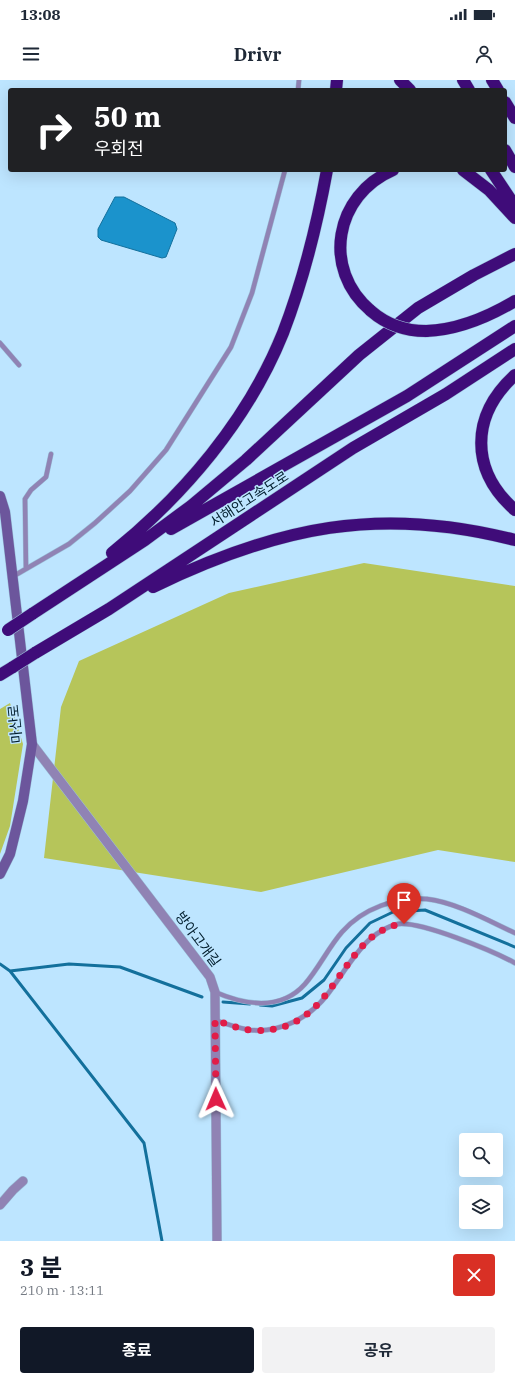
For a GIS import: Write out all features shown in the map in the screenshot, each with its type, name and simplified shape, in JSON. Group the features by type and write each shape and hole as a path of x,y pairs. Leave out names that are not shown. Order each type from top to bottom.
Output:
{"highway":[{"path":"400,80 408,88"},
{"path":"507,105 515,118"},
{"path":"507,153 515,167"},
{"path":"32,614 96,567 148,524 195,474 234,422 260,379 282,334 302,279 327,172"},
{"path":"389,172 377,179 357,198 348,213 342,230 341,258 346,277 355,295 371,311 393,325 410,330 426,331 437,331 464,325 494,313 515,301"},
{"path":"466,172 489,190 515,218"},
{"path":"491,172 515,206"},
{"path":"32,614 145,540 191,506 246,460 359,355 418,308 474,275 515,254"},
{"name":"서해안고속도로","path":"4,632 161,535 407,396 515,326"},
{"name":"서해안고속도로","path":"0,675 109,609 353,448 446,394 515,349"},
{"path":"515,375 505,386 492,405 484,425 481,445 484,465 491,483 503,499 515,510"},
{"path":"109,609 213,560 279,537 311,530 371,523 419,523 461,529 515,540"}],"street":[{"name":"마산로","path":"0,496 5,512 32,744 23,801 10,854 0,874"},
{"name":"방아고개길","path":"32,744 210,977 215,992 217,1241"},
{"path":"0,1205 23,1181"}],"lane":[{"path":"12,577 69,544 95,523 130,492 166,450 231,347 252,293 284,172"},
{"path":"0,343 19,365"},
{"path":"26,569 25,499 46,476 50,467 51,454"},
{"path":"215,992 239,1001 273,1003 284,999 305,984 338,937 351,923 376,907 387,903 427,899 441,902 515,933"},
{"path":"215,1020 250,1030 270,1029 296,1021 319,1004 365,944 375,935 396,925 419,926 495,952 515,963"}],"green space":[{"path":"364,563 515,586 515,862 438,850 261,892 44,858 61,707 79,661 229,593"},
{"path":"10,703 23,744 10,826 0,854 0,709"}],"water":[{"path":"115,197 124,197 175,223 177,229 166,257 162,258 101,240 98,237 98,229"}],"waterway":[{"path":"260,1005 272,1006 302,998 324,980 346,948 370,923 393,912 425,910 515,947"},
{"path":"0,964 10,971 69,964 120,967 202,997"},
{"path":"10,971 144,1143 162,1241"},
{"path":"223,1002 250,1004"}],"route":[{"path":"216,1099 215,1020 250,1030 283,1027 296,1021 308,1014 319,1004 354,955 375,935 396,925 404,924"}]}
